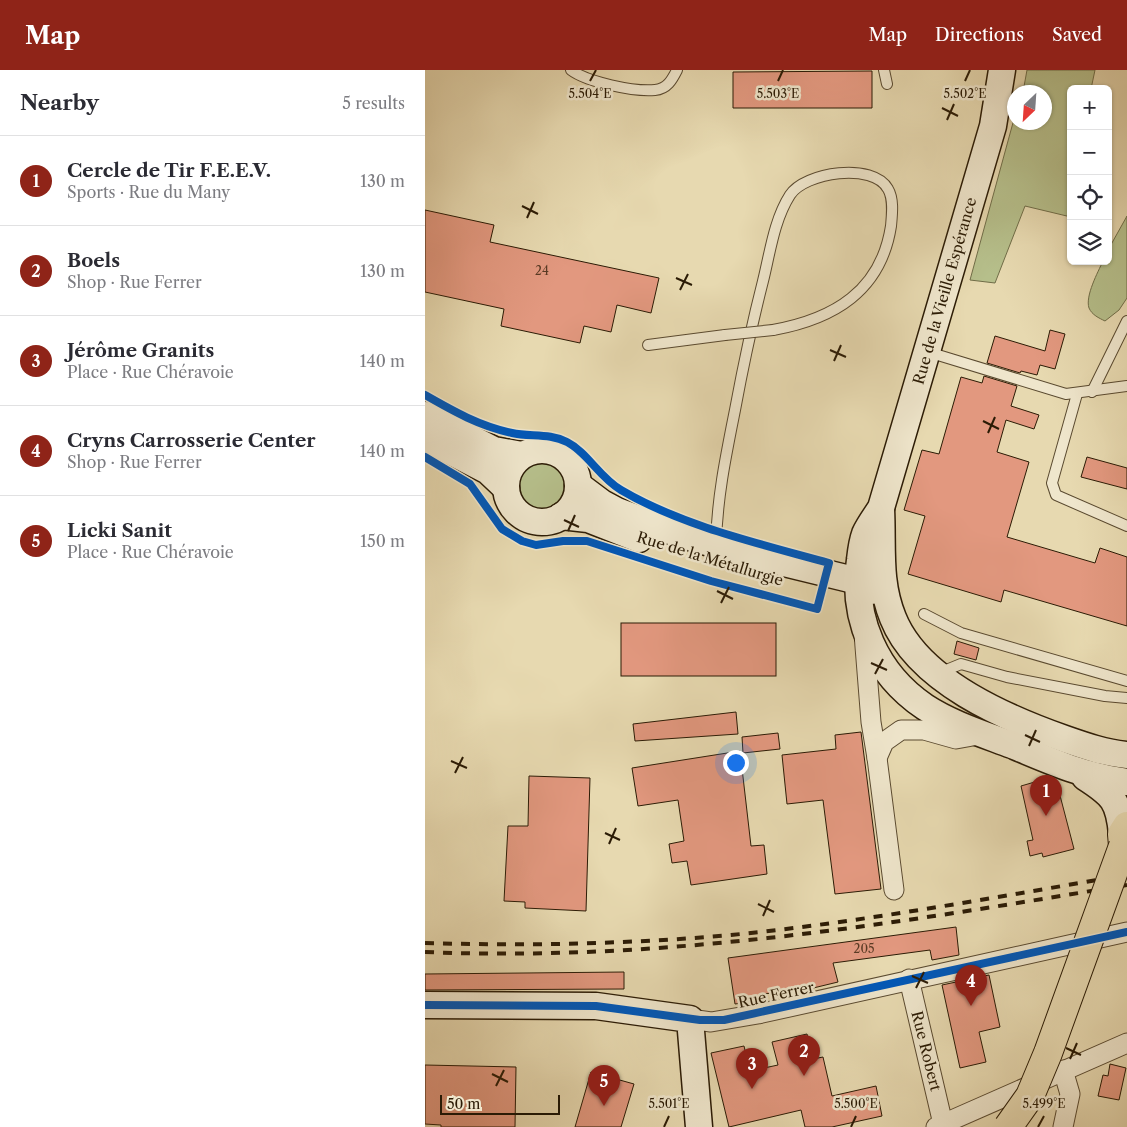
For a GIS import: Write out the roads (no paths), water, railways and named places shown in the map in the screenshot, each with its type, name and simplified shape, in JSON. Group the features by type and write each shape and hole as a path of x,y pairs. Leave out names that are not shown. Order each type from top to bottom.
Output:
{"main road":[{"path":"1008,1127 1030,1096 1048,1052 1125,837"}],"street":[{"name":"Rue de la Vieille Espérance","path":"894,890 877,758 873,745 866,681 864,625 858,590 865,533 881,508 993,126 1004,71"},
{"path":"425,415 494,450 522,455 543,449 559,454 571,464 578,485 574,503 561,516"},
{"name":"Rue de la Métallurgie","path":"425,438 487,471 506,488 508,498 521,515 541,522 561,516 588,519 650,543 713,563 858,590"},
{"path":"506,488 509,469 522,455"},
{"name":"Rue de la Métallurgie","path":"578,485 602,503 617,511 858,590"},
{"name":"Rue de la Vieille Espérance","path":"881,508 882,582 892,617"},
{"path":"858,590 868,587 878,608 892,617 911,646 938,674 972,699 1010,718 1091,748 1127,756"},
{"path":"864,625 868,639 882,664 909,695 940,716 1078,772 1127,782"},
{"path":"877,758 884,742 901,730 924,730 956,740 985,734"},
{"path":"1078,772 1107,791 1117,804 1125,837"},
{"name":"Rue Ferrer","path":"425,1005 596,1006 711,1022 739,1018 1127,932"},
{"name":"Rue Robert","path":"909,979 940,1125"},
{"path":"690,1019 699,1127"},
{"path":"940,1125 1127,1043"},
{"path":"1063,1070 1070,1094 1063,1127"}],"lane":[{"path":"571,70 578,75 613,86 656,90 671,83 677,70"},
{"path":"884,70 887,84"},
{"path":"648,345 725,335 773,330 797,326 831,312 860,292 871,279 878,266 886,245 891,219 889,190 881,181 869,175 854,172 813,178 791,193 779,217 756,310 719,490 716,545"},
{"path":"1092,392 1127,321"},
{"path":"927,352 1066,394 1127,386"},
{"path":"1077,394 1052,483 1056,495 1127,526"},
{"path":"924,614 961,633 1127,681"},
{"path":"938,674 961,664 1007,677 1105,696 1127,698"}],"railway":[{"path":"425,943 578,944 731,935 880,916 1127,875"},
{"path":"425,952 514,954 603,951 778,937 865,926 1127,885"}],"place":[{"name":"Cercle de Tir F.E.E.V.","path":"1046,816"},
{"name":"Cryns Carrosserie Center","path":"971,1006"},
{"name":"Boels","path":"804,1076"},
{"name":"Jérôme Granits","path":"752,1089"},
{"name":"Licki Sanit","path":"604,1106"}]}
